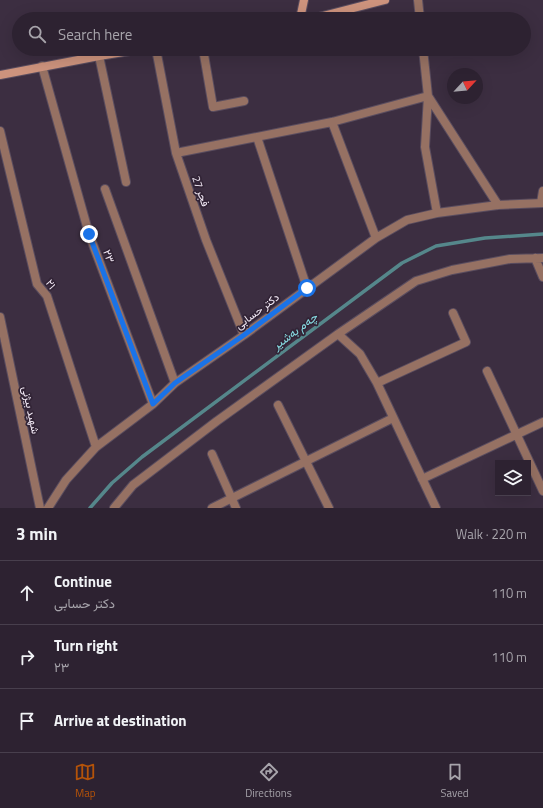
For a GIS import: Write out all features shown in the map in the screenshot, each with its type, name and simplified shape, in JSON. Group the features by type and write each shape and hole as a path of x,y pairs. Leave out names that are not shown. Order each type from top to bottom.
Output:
{"street":[{"path":"301,12 304,0"},
{"path":"338,12 385,0"},
{"path":"418,0 419,12"},
{"path":"0,75 99,56 126,182"},
{"name":"فجر 27","path":"157,56 176,153 206,240 244,335"},
{"path":"204,56 213,107 244,101"},
{"path":"424,56 428,96 425,147 437,213"},
{"name":"۲۳","path":"42,66 89,234 153,404"},
{"path":"176,153 332,122 428,96"},
{"path":"428,96 498,205"},
{"path":"332,122 376,238"},
{"name":"۲۱","path":"0,131 37,284 47,296 96,447"},
{"path":"257,137 307,288"},
{"path":"105,189 175,383"},
{"path":"542,203 543,190"},
{"name":"دکتر حسابی","path":"48,508 66,480 96,447 153,404 175,383 244,335 376,238 407,220 437,213 498,205 542,203"},
{"path":"114,508 133,485 217,421 338,334 416,281 452,270 510,258 539,258 543,277"},
{"path":"377,382 466,342 453,313"},
{"name":"شهید بیژنی","path":"0,317 40,508"},
{"path":"338,334 360,354 377,382 436,508"},
{"path":"487,371 543,491"},
{"path":"278,405 329,508"},
{"path":"212,508 393,418"},
{"path":"422,479 543,422"},
{"path":"212,454 236,508"}],"waterway":[{"name":"چەم بەشیر","path":"90,508 112,483 142,457 402,263 436,246 485,238 543,234"}],"route":[{"path":"89,234 153,404 175,383 244,335 307,288"}]}
